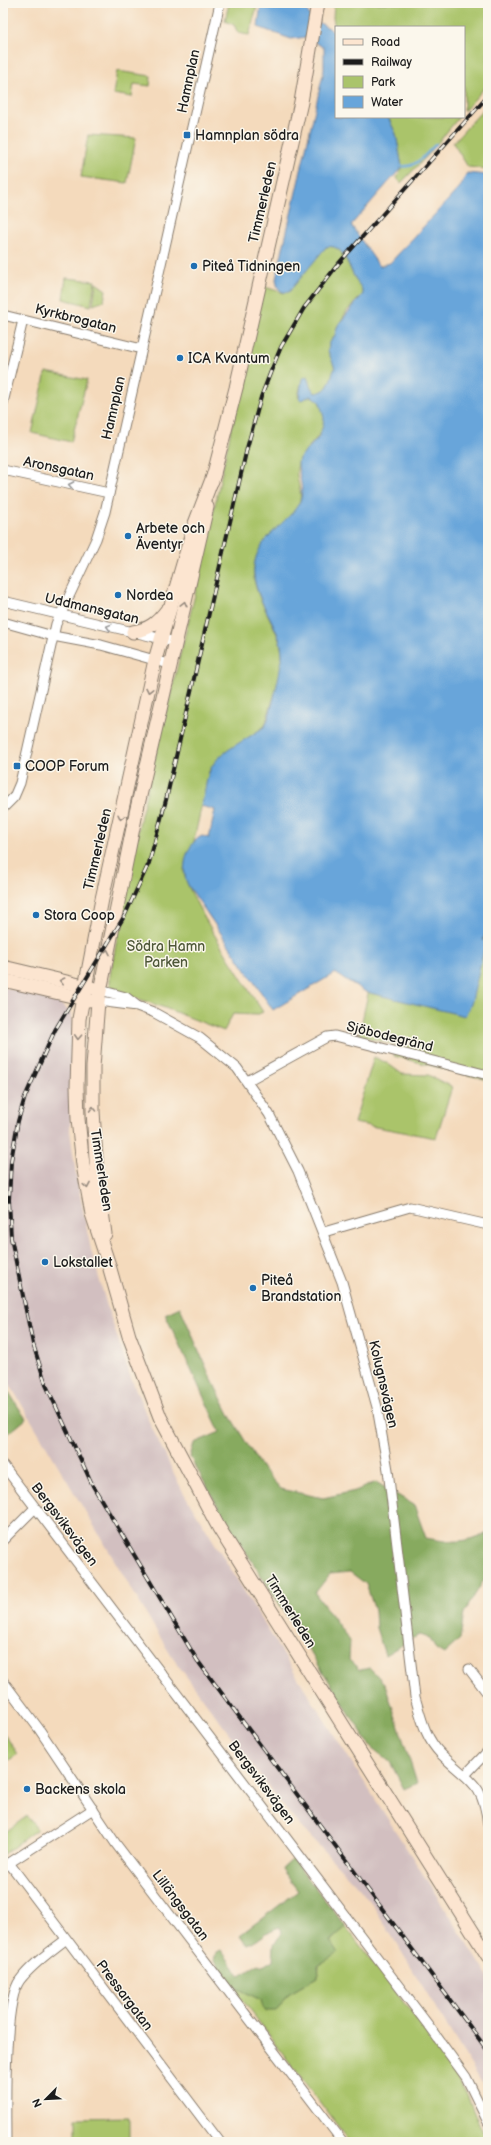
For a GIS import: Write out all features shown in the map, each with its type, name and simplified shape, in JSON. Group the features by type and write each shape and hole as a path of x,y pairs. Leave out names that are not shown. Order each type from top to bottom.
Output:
{"main road":[{"name":"Timmerleden","path":"108,1262 97,1174 93,1111 93,1067 99,996 122,875 169,664 261,283 310,56 318,6"},
{"name":"Timmerleden","path":"214,474 194,526 155,660 83,992 78,1044 79,1126 83,1166 92,1214 108,1262 129,1336 160,1417 197,1490 219,1528 488,1956"},
{"path":"133,632 150,628 158,622 172,602"},
{"path":"3,967 99,996"},
{"path":"3,980 83,992"}],"street":[{"name":"Hamnplan","path":"3,808 14,797 20,783 53,636 60,615 96,539 109,493 220,3"},
{"name":"Kyrkbrogatan","path":"3,315 142,349"},
{"path":"3,403 23,320"},
{"name":"Aronsgatan","path":"3,470 109,493"},
{"name":"Uddmansgatan","path":"3,601 175,642"},
{"path":"3,622 53,636 101,645 169,664"},
{"name":"Kolugnsvägen","path":"99,996 138,1006 153,1012 200,1038 237,1068 269,1114 298,1171 324,1232 347,1296 377,1406 388,1470 415,1697 425,1732 441,1754 466,1774 480,1791 488,1825"},
{"name":"Sjöbodegränd","path":"247,1081 327,1037 335,1036 488,1075"},
{"path":"324,1232 410,1207 488,1225"},
{"name":"Bergsviksvägen","path":"3,1465 429,2026 466,2077 488,2122"},
{"path":"3,1540 35,1508"},
{"path":"469,1670 488,1694"},
{"name":"Lillängsgatan","path":"3,1681 116,1844 343,2142"},
{"path":"466,1774 488,1751"},
{"path":"6,1865 93,1810"},
{"name":"Pressargatan","path":"6,1865 220,2142"},
{"path":"6,2142 5,2116 12,1994 20,1980 65,1940"}],"shaded area":[{"path":"3,987 60,1003 70,1013 74,1023 70,1131 76,1175 91,1250 107,1306 129,1373 150,1424 182,1490 294,1672 488,1976 488,2093 376,1910 359,1888 298,1824 280,1802 172,1657 3,1373"}],"green space":[{"path":"229,3 258,3 249,35 238,33 234,25 225,21"},
{"path":"334,3 488,3 488,84 465,110 465,26 335,26 335,28 333,18"},
{"path":"117,71 151,76 150,86 134,84 132,97 113,94"},
{"path":"488,104 488,169 468,167 453,143"},
{"path":"388,118 458,118 429,154 401,183 397,178 402,167 396,134"},
{"path":"88,135 136,138 127,183 81,177"},
{"name":"Södra Hamn Parken","path":"334,246 344,256 362,289 363,294 347,311 329,344 328,351 335,368 327,387 320,392 315,393 311,389 307,376 302,379 298,397 305,398 311,396 317,399 323,411 325,421 318,437 305,451 297,468 297,478 301,496 298,506 288,519 264,543 256,558 254,570 258,594 280,643 282,663 278,681 265,726 224,754 209,771 193,845 187,857 184,870 186,881 204,917 263,1012 256,1015 233,1014 224,1031 110,989 110,975 141,815 200,574 262,286 284,293 326,247"},
{"path":"66,278 95,281 91,306 63,299"},
{"path":"96,283 106,290 104,301 93,305"},
{"path":"46,372 87,380 71,442 32,433"},
{"path":"482,934 488,936 488,1080 394,1056 396,1045 359,1035 369,989"},
{"path":"374,1057 387,1063 402,1074 428,1075 452,1087 436,1138 354,1123"},
{"path":"180,1307 209,1374 230,1416 261,1467 281,1489 323,1498 355,1491 376,1482 414,1505 426,1538 443,1541 457,1541 471,1539 488,1533 488,1573 464,1613 460,1639 444,1654 436,1649 430,1638 419,1635 385,1655 376,1628 375,1611 366,1584 350,1572 330,1574 315,1593 350,1641 349,1660 360,1670 370,1668 385,1684 417,1783 404,1789 390,1762 371,1747 228,1524 190,1457 194,1443 220,1432 165,1314"},
{"path":"3,1383 26,1419 3,1438"},
{"path":"3,1732 18,1754 3,1764"},
{"path":"27,1816 37,1829 3,1855 3,1834"},
{"path":"293,1859 346,1927 330,1941 338,1953 317,1966 318,1977 288,1994 276,2011 264,2011 261,2000 231,1985 214,1959 216,1952 221,1950 240,1976 258,1964 263,1966 273,1960 274,1945 282,1932 280,1927 275,1928 256,1941 247,1945 240,1935 298,1891 282,1869"},
{"path":"346,1927 430,2037 456,2075 467,2095 487,2142 350,2142 231,1985 261,2000 276,2011 288,1994 318,1977 319,1962 325,1949"},
{"path":"129,2117 129,2141 76,2141 76,2118"}],"water":[{"path":"261,3 302,3 312,19 329,28 335,34 335,118 388,118 396,134 402,167 351,225 379,266 390,263 460,187 467,173 488,175 488,926 483,940 486,941 472,1001 465,1016 366,992 335,973 273,1010 188,885 186,879 185,865 188,851 192,844 202,836 209,838 215,810 201,806 211,768 218,758 233,746 265,726 275,692 282,655 281,643 256,586 254,574 255,561 258,551 264,542 298,506 302,489 298,462 302,455 319,437 323,425 324,418 320,403 317,399 311,396 301,400 299,398 302,379 307,376 310,386 315,393 324,390 327,387 335,368 328,351 329,344 335,335 338,325 363,294 362,289 356,280 345,256 337,248 332,247 326,247 289,292 281,291 277,285 276,279 324,70 324,48 307,37 291,39 258,27"}],"waterway":[{"path":"399,166 415,163 424,157 436,144"}],"railway":[{"path":"488,96 339,263 304,308 281,347 261,397 247,448 166,800 149,863 125,915 55,1030 25,1097 18,1121 11,1161 9,1200 11,1238 33,1344 46,1385 93,1486 197,1660 488,2051"}],"place":[{"name":"Hamnplan södra","path":"187,135"},
{"name":"Piteå Tidningen","path":"194,266"},
{"name":"ICA Kvantum","path":"180,358"},
{"name":"Arbete och Äventyr","path":"128,536"},
{"name":"Nordea","path":"118,595"},
{"name":"COOP Forum","path":"17,766"},
{"name":"Stora Coop","path":"36,915"},
{"name":"Lokstallet","path":"45,1262"},
{"name":"Piteå Brandstation","path":"253,1288"},
{"name":"Backens skola","path":"27,1789"}]}
